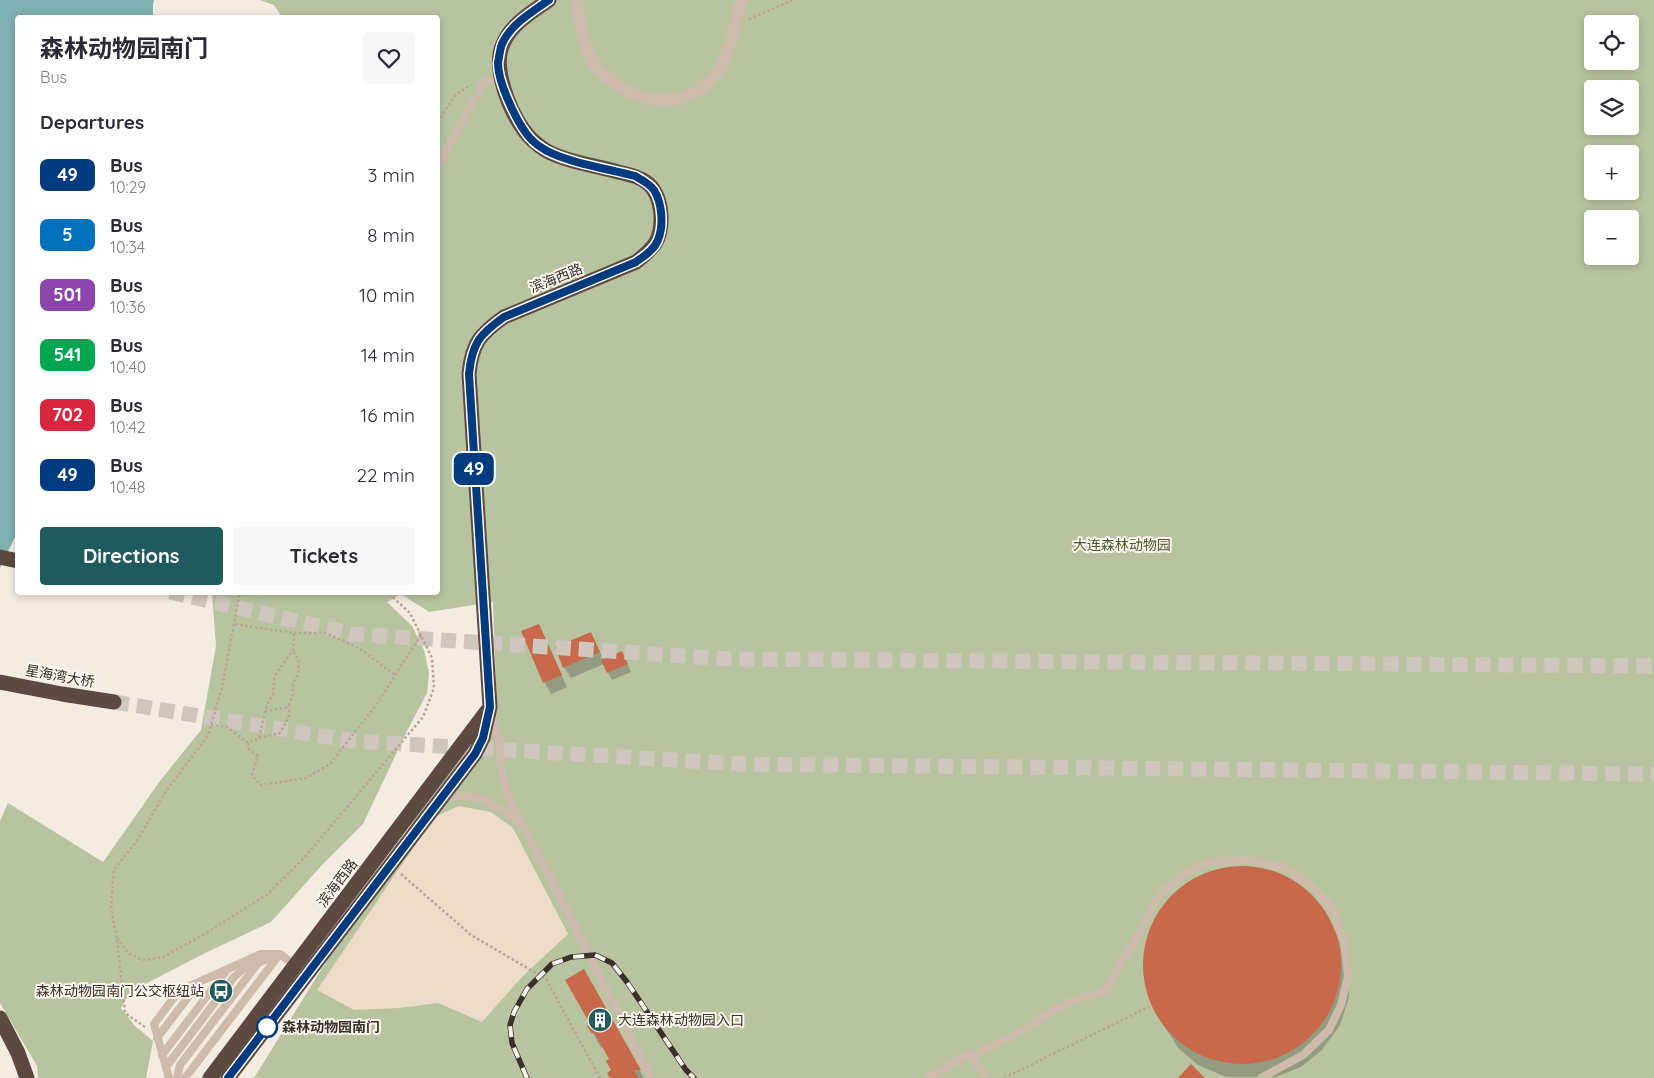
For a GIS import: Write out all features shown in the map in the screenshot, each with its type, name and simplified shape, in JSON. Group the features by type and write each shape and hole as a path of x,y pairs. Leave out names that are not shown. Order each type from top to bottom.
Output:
{"highway":[{"name":"滨海西路","path":"210,1078 390,865 475,754 483,738 490,707 469,391 471,355 478,340 489,328 504,317 636,262 658,242 661,229 661,213 653,189 646,181 635,176 564,158 547,151 534,142 523,130 515,116 498,64 502,45 511,30 549,0"},
{"path":"0,557 15,560"},
{"name":"星海湾大桥","path":"0,682 114,702"},
{"name":"滨海西路","path":"228,1078 301,970 490,707"},
{"path":"0,1018 18,1053 27,1078"}],"street":[{"path":"576,0 585,45 592,61 603,74 618,86 630,93 652,100 674,100 690,95 703,87 714,76 724,63 730,47 742,0"}],"lane":[{"path":"440,162 484,82 502,79"},
{"path":"490,707 499,739 502,773 509,799 651,1078"},
{"path":"440,800 456,795 471,796 487,801 504,811 523,827"},
{"path":"987,1078 971,1057 1026,1028 1070,1001 1104,992 1137,937 1159,894 1182,876 1208,862 1249,860 1285,868 1312,886 1334,910 1344,943 1348,976 1341,1005 1329,1030 1303,1055 1261,1078"},
{"path":"169,1078 154,1024 179,991 261,954 280,954 301,970"},
{"path":"166,1067 234,977 261,954"},
{"path":"177,1078 180,1065 258,963 280,954"},
{"path":"185,1078 280,954"},
{"path":"162,1055 228,968"},
{"path":"928,1078 970,1053"}],"path":[{"path":"734,26 793,0"},
{"path":"440,119 455,95 468,86 484,82"},
{"path":"157,1038 124,1013 118,938 111,906 114,870 136,842 166,791 208,736 222,687 239,595"},
{"path":"118,938 128,953 143,960 163,957 208,932 268,894 304,858 423,717 434,688 432,658 410,613 390,595"},
{"path":"234,624 294,633 326,633 359,648 395,675"},
{"path":"248,742 280,733 289,717 293,684 298,675 299,662 293,650 294,633"},
{"path":"211,725 227,727 248,742 249,749 258,756 252,775 260,785 306,778 330,764 376,705 421,635"},
{"path":"259,738 267,705 273,694 275,675 293,650"},
{"path":"266,711 289,706"},
{"path":"390,865 471,935 546,979 600,1078"},
{"path":"1004,1078 1151,1006"}],"green space":[{"name":"大连森林动物园","path":"260,0 1654,0 1654,1078 254,1078 496,688 493,602 429,612 403,595 440,595 440,15 281,15 274,5"},
{"name":"大连森林动物园","path":"212,595 399,595 387,602 412,626 424,650 429,673 427,693 363,824 321,866 271,922 203,954 130,992 121,1008 134,1025 153,1041 146,1078 38,1078 37,1066 0,1003 0,821 8,803 103,862 160,781 201,730 216,646"}],"shaded area":[{"path":"459,806 491,812 513,828 568,934 522,977 482,1022 438,1003 399,1008 354,1010 317,990 434,817"}],"water":[{"path":"0,0 154,0 153,15 15,15 15,537 0,568"}],"building":[{"path":"539,624 562,675 543,683 521,631"},
{"path":"591,632 600,652 563,668 555,647"},
{"path":"622,651 628,664 607,673 601,660"},
{"path":"1232,866 1252,866 1280,873 1305,888 1319,902 1334,927 1341,955 1341,975 1334,1003 1319,1028 1305,1042 1280,1057 1271,1060 1252,1064 1232,1064 1204,1057 1179,1042 1165,1028 1150,1003 1147,994 1143,975 1143,955 1150,927 1165,902 1179,888 1204,873 1213,870"},
{"name":"大连森林动物园入口","path":"584,969 641,1070 634,1070 639,1078 610,1078 607,1073 611,1070 606,1061 609,1059 594,1032 592,1034 587,1026 590,1024 565,980"},
{"path":"1191,1064 1205,1078 1178,1078"}],"tunnel":[{"path":"183,595 352,634 729,659 1654,666"},
{"path":"114,702 353,741 742,764 1654,774"}],"railway":[{"path":"527,1078 512,1043 510,1025 514,1012 527,989 552,964 571,957 595,955 612,963 627,982 686,1070 694,1078"}],"bus line":[{"name":"49","path":"228,1078 475,754 483,738 490,707 469,391 471,355 478,340 489,328 504,317 620,270 636,262 658,242 661,229 661,213 653,189 646,181 635,176 564,158 547,151 534,142 523,130 515,116 498,64 502,45 511,30 549,0"}],"place":[{"name":"森林动物园南门公交枢纽站","path":"221,991"},
{"name":"大连森林动物园入口","path":"600,1020"},
{"name":"森林动物园南门","path":"267,1027"}]}
